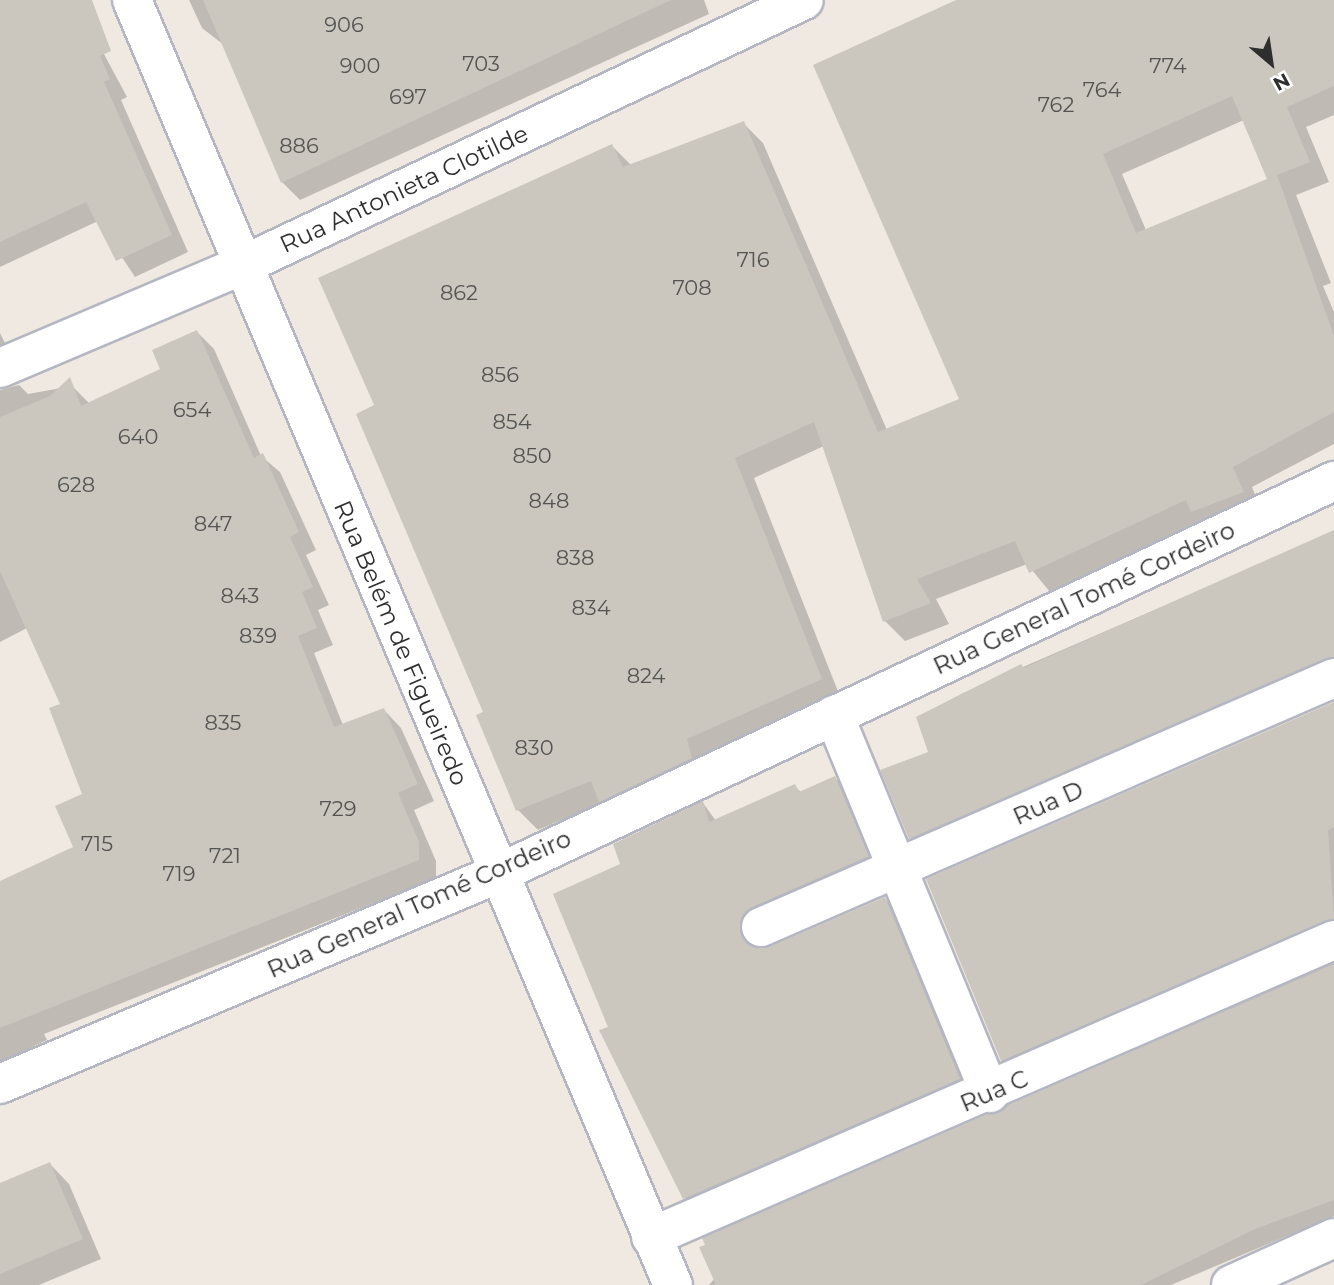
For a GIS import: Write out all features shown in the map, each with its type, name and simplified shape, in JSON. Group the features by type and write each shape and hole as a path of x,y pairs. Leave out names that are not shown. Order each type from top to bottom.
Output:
{"street":[{"name":"Rua Belém de Figueiredo","path":"132,0 497,874 673,1285"},
{"name":"Rua Antonieta Clotilde","path":"0,368 243,265 804,0"},
{"name":"Rua General Tomé Cordeiro","path":"0,1084 497,874 1334,481"},
{"name":"Rua D","path":"761,927 1334,678"},
{"path":"834,715 990,1093"},
{"name":"Rua C","path":"651,1237 990,1093 1334,940"},
{"path":"1231,1285 1334,1238"}],"building":[{"path":"0,0 92,0 111,51 100,56 110,79 104,82 172,235 116,261 86,202 0,242"},
{"path":"203,0 671,0 281,183"},
{"path":"956,0 1334,0 1334,86 1287,107 1310,162 1277,175 1334,336 1334,412 1233,467 1244,492 1191,512 1186,500 1029,573 1015,541 917,579 931,603 883,622 814,422 735,458 822,679 687,739 692,758 599,802 591,781 516,811 476,715 483,712 356,414 374,405 318,278 612,144 623,167 744,121 878,432 959,399 813,65","holes":["1232,96 1267,179 1136,233 1103,154"]},
{"path":"197,330 254,458 263,453 299,532 290,537 313,587 302,592 317,628 298,636 334,727 384,708 418,784 398,793 419,842 419,860 0,1028 0,881 73,847 55,806 82,794 49,708 60,704 0,571 0,417 50,396 70,377 81,406 160,369 152,350"},
{"path":"1334,530 1334,657 909,839 880,770 928,752 916,717 1021,664 1024,668"},
{"path":"1334,702 1334,827 1328,830 1334,919 1001,1061 926,879"},
{"path":"835,776 869,856 752,907 743,915 741,935 749,945 769,947 885,897 960,1079 683,1199 599,1030 608,1027 553,894 620,864 613,844 703,801 709,822 795,784 799,792"},
{"path":"1334,964 1334,1200 1255,1229 1141,1285 716,1285 699,1247 705,1245 702,1238"},
{"path":"50,1162 83,1239 0,1274 0,1183"}]}
